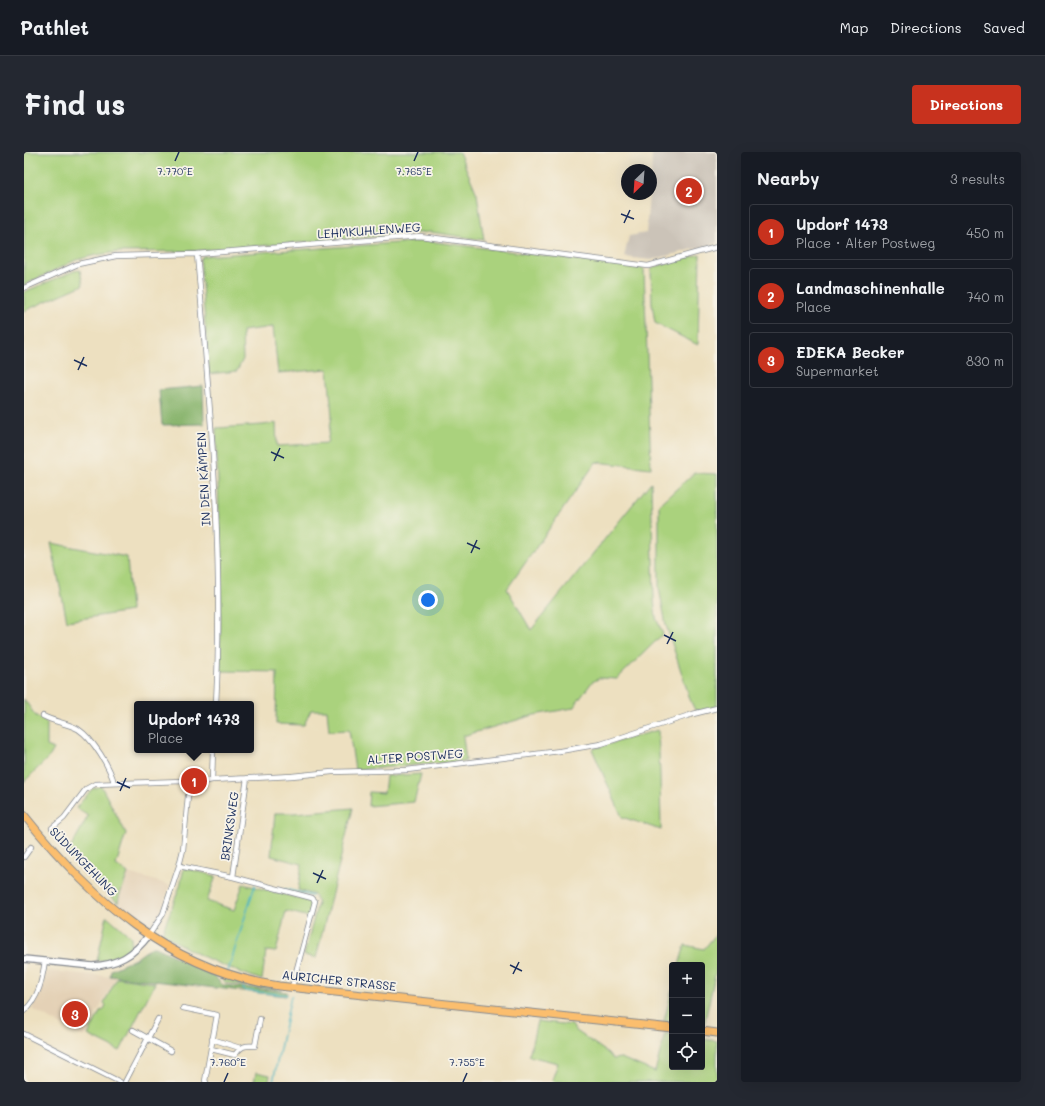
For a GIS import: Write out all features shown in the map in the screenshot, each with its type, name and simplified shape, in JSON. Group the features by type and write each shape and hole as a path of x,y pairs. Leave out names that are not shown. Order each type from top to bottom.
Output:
{"main road":[{"name":"SÜDUMGEHUNG","path":"24,815 41,837 92,890 111,907 149,935"},
{"name":"AURICHER STRASSE","path":"149,935 178,953 219,972 249,980 292,987 669,1028"},
{"path":"705,1031 717,1033"}],"street":[{"name":"LEHMKUHLENWEG","path":"24,288 78,264 122,256 197,254 420,236 648,266 717,247"},
{"name":"IN DEN KÄMPEN","path":"197,254 210,410 218,571 218,669 216,701"},
{"name":"ALTER POSTWEG","path":"192,788 203,782 212,780 292,776 332,772 407,770 466,764 560,751 601,744 717,708"},
{"path":"43,716 72,727 84,734 106,763 111,772 114,783"},
{"path":"212,780 213,753"},
{"name":"BRINKSWEG","path":"233,877 247,778"},
{"path":"24,959 92,966 111,964 130,956 149,935 163,914 183,850 186,802 192,788 187,782 183,781 102,783 90,786 80,796 64,818 52,828"},
{"path":"24,857 31,847"},
{"name":"BRINKSWEG","path":"179,866 233,877 312,898 316,901 292,987"},
{"path":"24,1011 34,999 41,985 45,961"},
{"path":"183,1008 217,1015 210,1049 206,1082"},
{"path":"125,1082 158,1019"},
{"path":"210,1049 235,1055 240,1048 255,1046 260,1019"},
{"path":"133,1030 171,1052"},
{"path":"24,1034 120,1082"},
{"path":"212,1039 240,1048"}],"shaded area":[{"path":"652,152 717,152 717,243 651,260 624,257 629,236 646,233 649,200 657,200 657,164 652,164"},
{"path":"128,873 170,885 158,919 153,923 148,924 142,921 118,903"},
{"path":"47,971 116,977 84,1037 32,1009 43,985"}],"green space":[{"path":"24,152 459,152 477,194 484,240 430,232 196,251 118,252 76,260 24,285"},
{"path":"427,241 643,268 651,468 596,462 507,589 531,630 651,482 654,600 656,618 663,634 617,679 600,678 592,682 573,708 534,715 463,736 466,761 355,770 349,730 329,731 327,710 311,710 304,725 276,724 277,672 221,671 221,562 216,428 276,423 277,446 327,443 332,416 328,369 278,373 273,327 242,331 243,359 237,371 209,374 200,259 203,256"},
{"path":"700,254 698,345 655,323 652,304 651,270 654,267"},
{"path":"80,270 83,285 24,311 24,292 74,271"},
{"path":"203,386 204,424 162,425 159,390"},
{"path":"694,473 717,474 717,706 702,711 695,710 691,702 666,625 659,588 659,505"},
{"path":"51,543 127,557 131,611 67,621"},
{"path":"24,699 35,715 47,723 47,746 54,749 50,756 24,782"},
{"path":"658,730 661,830 622,817 592,749"},
{"path":"421,774 414,802 368,806 369,792 384,793 386,776"},
{"path":"101,786 126,833 116,865 128,873 118,903 60,846 71,847 88,816 76,808 92,789"},
{"path":"353,808 316,958 304,955 318,903 315,895 298,890 302,864 271,856 275,813 294,813"},
{"path":"184,868 216,876 207,901 234,910 243,884 309,901 312,907 309,917 286,911 276,952 266,951 262,980 198,954 162,933 180,886"},
{"path":"107,916 131,937 131,943 126,953 121,956 109,960 97,961"},
{"path":"717,933 717,966 705,1020 705,962 680,962 685,945 704,949"},
{"path":"152,947 156,947 214,976 223,985 287,992 286,996 110,976 111,970 135,959"},
{"path":"206,970 253,984 283,990 226,983 218,976"},
{"path":"117,978 155,983 120,1051 88,1035 101,1010 103,1011 106,1005 104,1003"},
{"path":"669,1002 669,1022 664,1021"},
{"path":"537,1021 572,1025 575,1030 608,1053 613,1059 621,1058 655,1072 665,1033 669,1034 669,1070 705,1070 705,1039 717,1041 717,1082 555,1082 552,1080 558,1063 529,1056"},
{"path":"256,1072 270,1075 269,1082 254,1082"}],"waterway":[{"path":"228,971 255,885"},
{"path":"285,889 312,896"},
{"path":"243,988 245,991 287,995"},
{"path":"273,1082 292,996"}],"place":[{"name":"Landmaschinenhalle","path":"689,191"},
{"name":"Updorf 1473","path":"194,781"},
{"name":"EDEKA Becker","path":"75,1014"}]}
